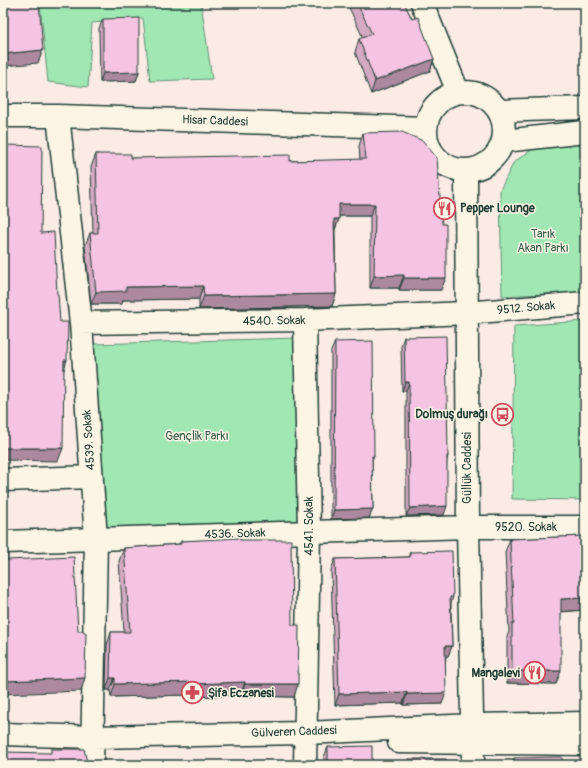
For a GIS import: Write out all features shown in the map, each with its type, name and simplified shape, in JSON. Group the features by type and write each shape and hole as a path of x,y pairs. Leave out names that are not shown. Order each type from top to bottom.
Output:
{"street":[{"path":"422,3 458,92"},
{"path":"458,92 475,92 493,102 499,111 504,120 504,141 494,159 486,165 466,171 456,170 446,166 431,152 427,142 426,128 431,112 437,103 445,97 458,92"},
{"path":"499,111 585,108"},
{"name":"Hisar Caddesi","path":"3,116 58,116 426,128"},
{"name":"4539. Sokak","path":"58,116 81,323 96,539 92,765"},
{"path":"504,141 585,132"},
{"name":"Güllük Caddesi","path":"466,171 468,527 473,765"},
{"name":"9512. Sokak","path":"466,313 585,303"},
{"name":"4540. Sokak","path":"81,323 305,320 466,313"},
{"name":"4541. Sokak","path":"305,320 309,531 305,765"},
{"path":"3,480 92,477"},
{"name":"9520. Sokak","path":"468,527 585,527"},
{"name":"4536. Sokak","path":"3,542 468,527"},
{"name":"Gülveren Caddesi","path":"3,734 93,737 472,734 585,723"},
{"name":"Gülveren Caddesi","path":"472,734 585,744"}],"green space":[{"path":"40,3 201,3 212,79 150,81 143,18 92,23 88,87 48,82"},
{"name":"Tarık Akan Parkı","path":"585,140 585,292 502,296 500,190 514,162 540,144"},
{"path":"585,321 585,500 512,499 514,326"},
{"name":"Gençlik Parkı","path":"296,338 302,527 98,533 93,344"}],"building":[{"path":"3,3 39,3 43,50 3,54"},
{"path":"357,3 404,3 412,19 418,17 434,59 375,81 359,39 372,34"},
{"path":"139,18 139,72 103,73 103,19"},
{"path":"402,132 423,141 437,158 442,224 446,224 446,278 404,278 404,275 374,276 375,204 339,204 339,219 334,219 336,294 204,296 203,286 126,287 126,291 96,292 90,233 98,233 96,154 131,154 131,158 290,155 290,161 366,159 363,133"},
{"path":"3,145 42,146 41,233 54,232 60,322 68,322 67,360 64,360 63,448 3,448"},
{"path":"446,336 448,456 447,506 410,508 409,382 405,382 404,337"},
{"path":"373,341 373,509 334,510 335,342"},
{"path":"585,536 585,598 561,599 561,671 512,671 512,624 514,624 510,539"},
{"path":"240,538 240,540 291,540 292,625 299,625 298,684 245,684 245,682 194,684 193,682 115,684 115,678 110,678 111,632 130,632 124,548 181,544 181,541"},
{"path":"3,549 7,549 7,560 74,557 78,631 84,631 84,633 86,633 85,678 3,681"},
{"path":"452,551 453,597 450,597 452,646 445,646 446,693 407,694 407,692 339,694 335,559 410,557 410,552"},
{"path":"372,746 372,763 408,763 408,759 446,759 446,765 328,765 328,747"},
{"path":"51,749 84,749 88,765 3,765 3,752 51,753"},
{"path":"562,757 562,765 514,765 514,758"}],"place":[{"name":"Pepper Lounge","path":"444,208"},
{"name":"Dolmuş durağı","path":"503,414"},
{"name":"Mangalevi","path":"535,673"},
{"name":"Şifa Eczanesi","path":"192,693"}]}
